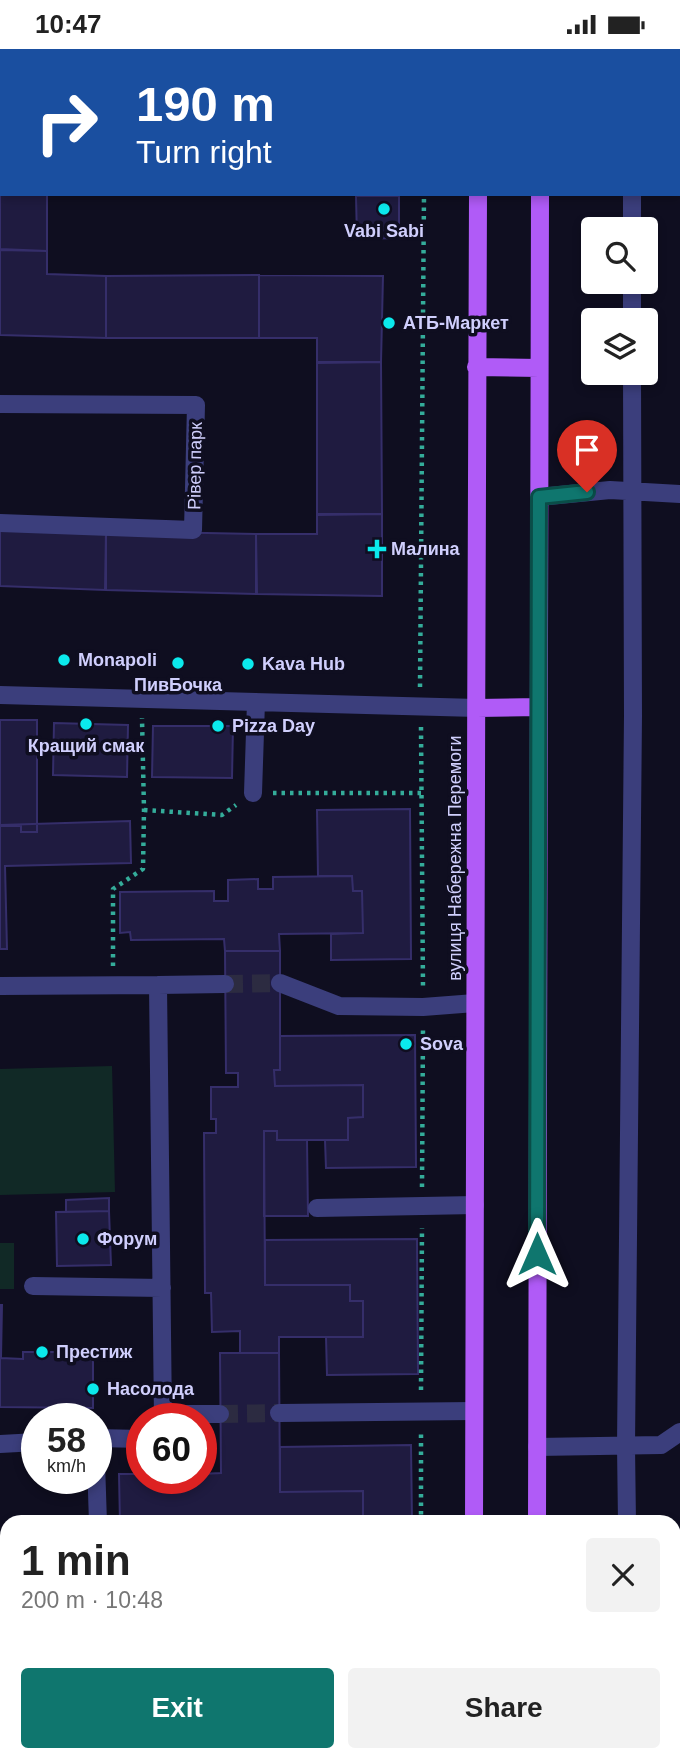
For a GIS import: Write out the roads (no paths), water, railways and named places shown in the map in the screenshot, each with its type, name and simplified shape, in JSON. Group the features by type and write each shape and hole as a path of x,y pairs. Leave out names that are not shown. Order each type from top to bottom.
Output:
{"main road":[{"name":"вулиця Набережна Перемоги","path":"474,1515 477,708 475,196"},
{"path":"537,1515 540,196"},
{"path":"476,367 539,367"},
{"path":"477,708 538,707"}],"street":[{"path":"632,196 632,217"},
{"path":"627,1515 633,729 632,385"},
{"name":"Рівер парк","path":"0,404 196,405 193,530 0,523"},
{"path":"539,497 610,490 680,493"},
{"path":"0,695 477,708"},
{"path":"253,793 256,702"},
{"path":"280,983 338,1006 423,1007 475,1003"},
{"path":"0,986 225,984"},
{"path":"158,985 163,1403"},
{"path":"317,1208 475,1205"},
{"path":"33,1286 162,1288"},
{"path":"279,1413 474,1411"},
{"path":"537,1447 661,1445 680,1432"},
{"path":"0,1444 21,1443"},
{"path":"97,1494 98,1515"}],"tunnel":[{"path":"225,984 280,983"},
{"path":"220,1414 279,1413"}],"place":[{"name":"Vabi Sabi","path":"384,209"},
{"name":"АТБ-Маркет","path":"389,323"},
{"name":"Малина","path":"377,549"},
{"name":"Monapoli","path":"64,660"},
{"name":"ПивБочка","path":"178,663"},
{"name":"Kava Hub","path":"248,664"},
{"name":"Кращий смак","path":"86,724"},
{"name":"Pizza Day","path":"218,726"},
{"name":"Sova","path":"406,1044"},
{"name":"Форум","path":"83,1239"},
{"name":"Престиж","path":"42,1352"},
{"name":"Насолода","path":"93,1389"}]}
